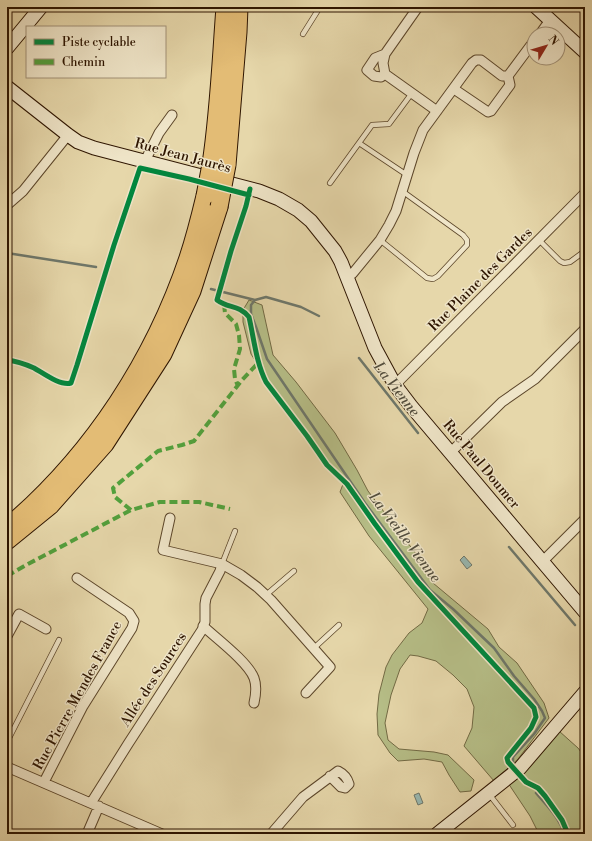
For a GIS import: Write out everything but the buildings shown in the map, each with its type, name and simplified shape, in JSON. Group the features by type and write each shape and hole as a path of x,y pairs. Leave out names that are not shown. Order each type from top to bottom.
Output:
{"highway":[{"path":"7,528 49,488 100,428 135,373 167,312 196,233 205,196 219,164 241,7"},
{"path":"7,541 50,506 105,444 163,354 192,291 218,207 219,164 216,125 224,10"}],"street":[{"path":"7,48 41,7"},
{"path":"418,7 385,54 383,63 385,74 437,111"},
{"path":"542,26 545,12"},
{"path":"545,12 585,52"},
{"path":"454,89 488,112 491,111 510,85 508,76 526,52"},
{"path":"385,54 375,58 367,70 374,76 381,77 385,74"},
{"path":"347,278 380,240 396,211 414,153 423,130 472,63 476,60 481,60 502,76 508,76"},
{"name":"Rue Jean Jaurès","path":"7,87 78,142 94,148 259,191 279,199 298,210 311,221 326,238 341,262"},
{"path":"145,161 159,133 172,114"},
{"path":"7,205 23,190 68,135"},
{"name":"Rue Plaine des Gardes","path":"395,385 585,193"},
{"name":"Rue Paul Doumer","path":"341,262 375,348 395,385 411,406 585,612"},
{"path":"451,452 502,402 535,379 585,329"},
{"path":"170,518 163,550 222,564 241,575 266,596 314,648 330,668 306,693"},
{"path":"542,562 585,519"},
{"name":"Allée des Sources","path":"87,834 95,805 128,744 202,630 205,622 206,598 222,564"},
{"name":"Rue Pierre Mendes France","path":"44,782 83,706 132,628 134,621 129,614 77,578"},
{"path":"7,636 19,614 46,629"},
{"path":"203,626 238,657 254,677 256,685 254,702"},
{"path":"437,834 520,768 585,692"},
{"path":"7,767 161,834"},
{"path":"271,834 303,797 330,776"}],"lane":[{"path":"303,34 320,7"},
{"path":"330,183 372,125 389,124 412,93"},
{"path":"359,143 407,175"},
{"path":"380,240 427,278 433,279 438,276 467,245 467,240 464,236 402,191"},
{"path":"539,240 560,261 564,263 570,262 585,250"},
{"path":"222,564 235,531"},
{"path":"266,596 294,571"},
{"path":"314,648 339,625"},
{"path":"7,742 60,640"},
{"path":"488,793 513,825"}],"green space":[{"path":"249,300 262,305 273,355 296,382 335,433 368,491 417,555 433,583 488,629 499,647 517,663 544,703 549,718 518,759 494,781 464,746 472,728 474,707 467,689 436,661 410,655 400,669 391,695 385,723 388,740 399,749 434,752 448,755 474,780 471,791 460,792 442,762 424,759 398,761 390,753 378,735 377,714 379,694 386,667 392,655 409,633 422,623 428,609 369,536 340,492 345,479 328,461 267,379 251,354 243,322 243,310"},
{"path":"559,731 578,748 585,757 585,834 539,834 530,816 508,783"}],"water":[{"path":"464,556 472,565 467,569 460,560"},
{"path":"419,793 423,803 418,805 414,795"}],"waterway":[{"name":"La Vienne","path":"7,253 96,267"},
{"name":"La Vienne","path":"211,289 255,300 266,297 301,307 319,316"},
{"name":"La Vieille Vienne","path":"255,300 251,305 251,314 267,359 365,503 430,590 453,609 494,648 542,711 545,718 534,734 513,757 513,764"},
{"name":"La Vienne","path":"359,358 418,433"},
{"name":"La Vienne","path":"509,547 575,625"},
{"name":"La Vieille Vienne","path":"536,793 556,817 564,834"}],"marked path":[{"path":"224,304 225,313 236,324 239,335 240,349 234,369 235,379 238,386"},
{"path":"131,510 115,497 113,488 158,451 194,441 242,380 258,363"},
{"path":"7,576 131,510 160,502 199,502 230,509"}],"cycle path":[{"path":"7,360 18,362 34,368 62,383 71,383 114,245 140,168 249,195"},
{"path":"250,189 217,300 221,303 241,310 249,317 258,358 266,382 327,465 347,484 418,582 534,708 536,717 531,728 507,758 508,762 526,782 538,788 545,796 562,820 568,834"}]}
